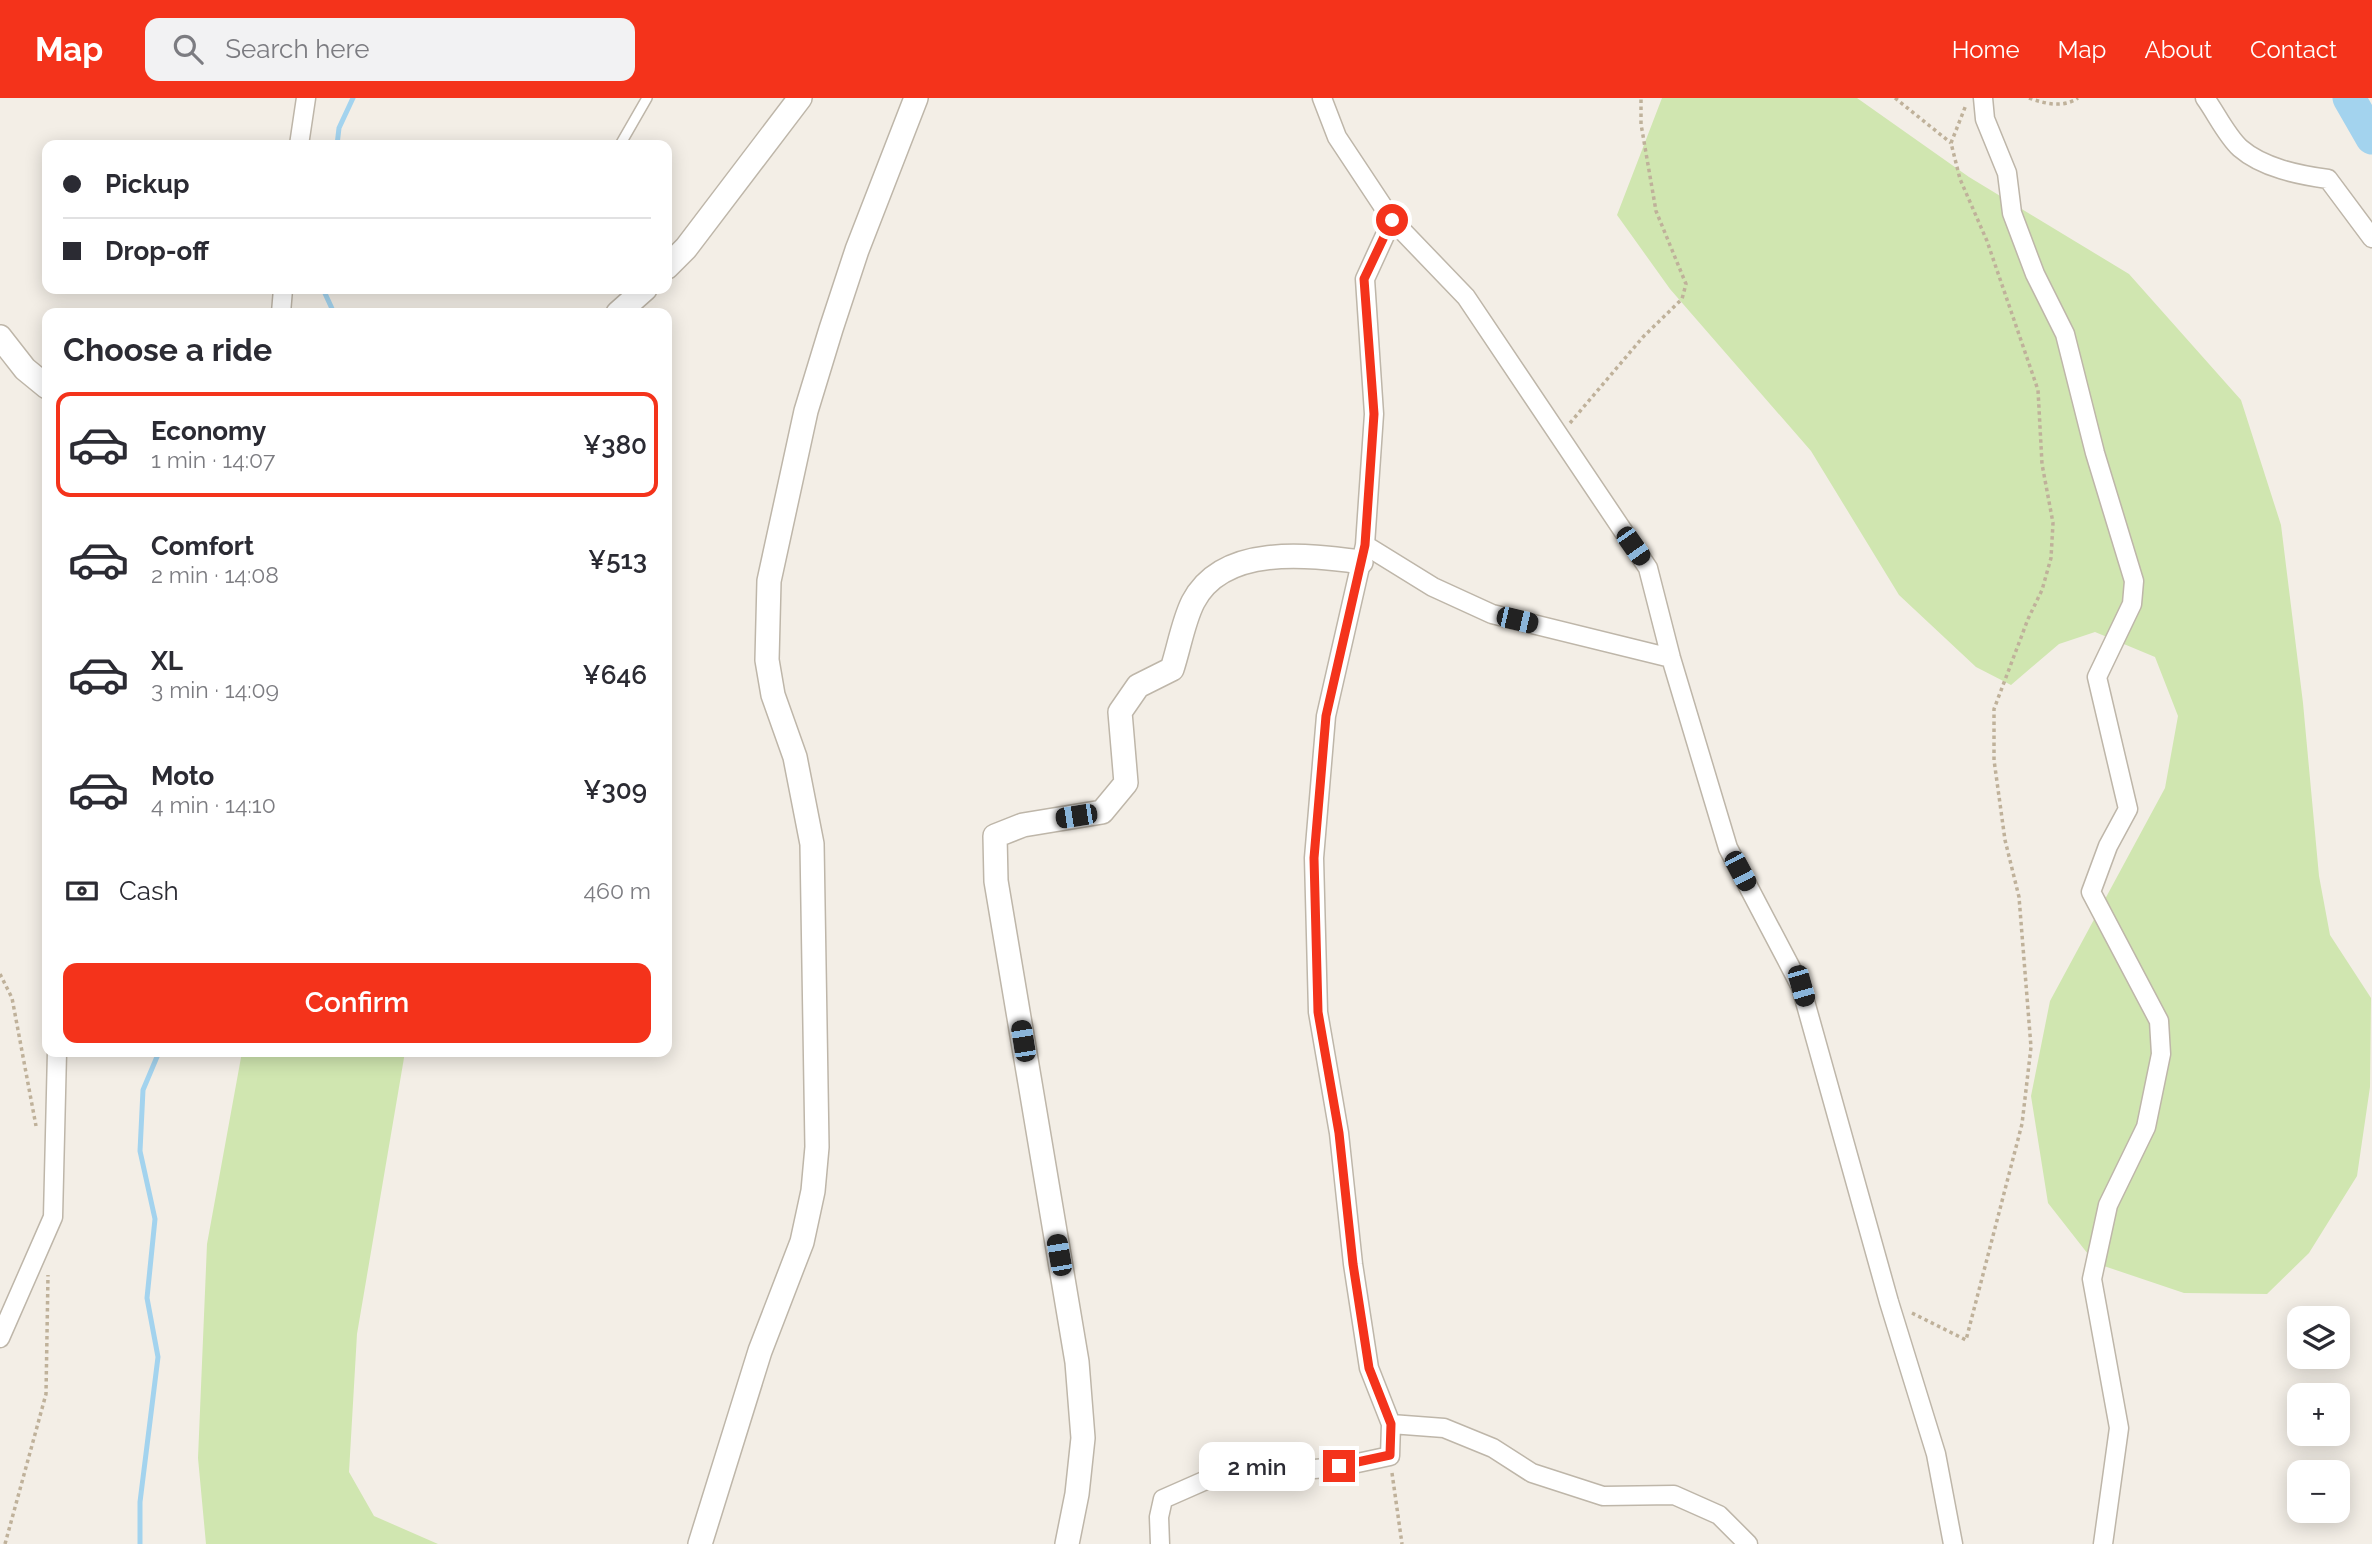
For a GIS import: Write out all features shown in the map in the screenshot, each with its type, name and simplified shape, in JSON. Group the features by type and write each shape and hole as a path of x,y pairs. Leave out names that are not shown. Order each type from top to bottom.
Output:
{"street":[{"path":"300,140 306,98"},
{"path":"672,262 686,248 800,98"},
{"path":"700,1544 760,1351 802,1242 813,1191 817,1147 812,844 795,757 773,695 767,660 769,581 806,411 831,328 857,250 916,98"},
{"path":"1322,98 1337,137 1392,220 1466,297 1648,568 1671,658 1728,848 1801,986 1889,1301 1936,1454 1954,1544"},
{"path":"1983,98 1985,120 2007,173 2012,213 2035,274 2065,334 2095,453 2134,581 2132,604 2097,677 2128,809 2108,846 2091,892 2158,1021 2161,1054 2146,1127 2108,1205 2092,1279 2119,1428 2103,1544"},
{"path":"2205,98 2240,147 2265,162 2300,175 2328,179 2372,238"},
{"path":"1160,1544 1159,1517 1163,1499 1213,1477 1339,1466 1390,1455 1391,1424 1369,1368 1353,1264 1339,1133 1318,1012 1314,858 1326,716 1363,554 1374,414 1364,279 1392,220"},
{"path":"624,308 639,294"},
{"path":"0,337 25,369 42,383"},
{"path":"1067,1544 1077,1494 1083,1438 1077,1362 996,881 995,836 1023,825 1102,812 1126,783 1120,712 1138,686 1172,669 1193,601 1216,574 1238,563 1269,558 1363,554 1492,614 1671,658"},
{"path":"0,1338 53,1217 57,1057"},
{"path":"1391,1424 1444,1428 1493,1448 1532,1474 1603,1496 1674,1495 1719,1515 1748,1544"}],"lane":[{"path":"623,140 647,98"}],"path":[{"path":"1558,437 1643,337 1682,299 1686,284 1656,211 1642,124 1642,98"},
{"path":"1889,1301 1966,1340 2022,1124 2031,1048 2019,897 2005,840 1994,761 1994,709 2028,619 2042,590 2051,558 2053,523 2042,464 2038,390 1987,241 1960,179 1951,143 1895,98"},
{"path":"1951,143 1971,98"},
{"path":"2029,98 2048,104 2071,103 2078,98"},
{"path":"0,974 12,998 38,1132"},
{"path":"5,1544 46,1394 48,1273"},
{"path":"1390,1455 1402,1544"}],"green space":[{"path":"1662,98 1857,98 1969,177 2129,274 2241,400 2281,525 2303,703 2319,876 2330,935 2371,998 2370,1087 2357,1176 2309,1253 2267,1294 2184,1293 2095,1263 2048,1203 2031,1096 2050,1001 2165,788 2178,716 2155,657 2095,632 2059,644 2011,685 1976,667 1899,595 1811,451 1670,289 1617,215"},
{"path":"241,1057 404,1057 357,1334 349,1472 374,1516 438,1544 206,1544 198,1458 207,1244"}],"waterway":[{"path":"338,140 339,128 353,98"},
{"path":"2349,98 2372,138"},
{"path":"325,294 332,308"},
{"path":"140,1544 140,1502 158,1357 147,1298 155,1219 140,1151 143,1090 157,1057"}],"route":[{"path":"1339,1466 1390,1455 1391,1424 1369,1368 1353,1264 1339,1133 1318,1012 1314,858 1326,716 1365,545 1374,414 1364,279 1392,220"}]}
